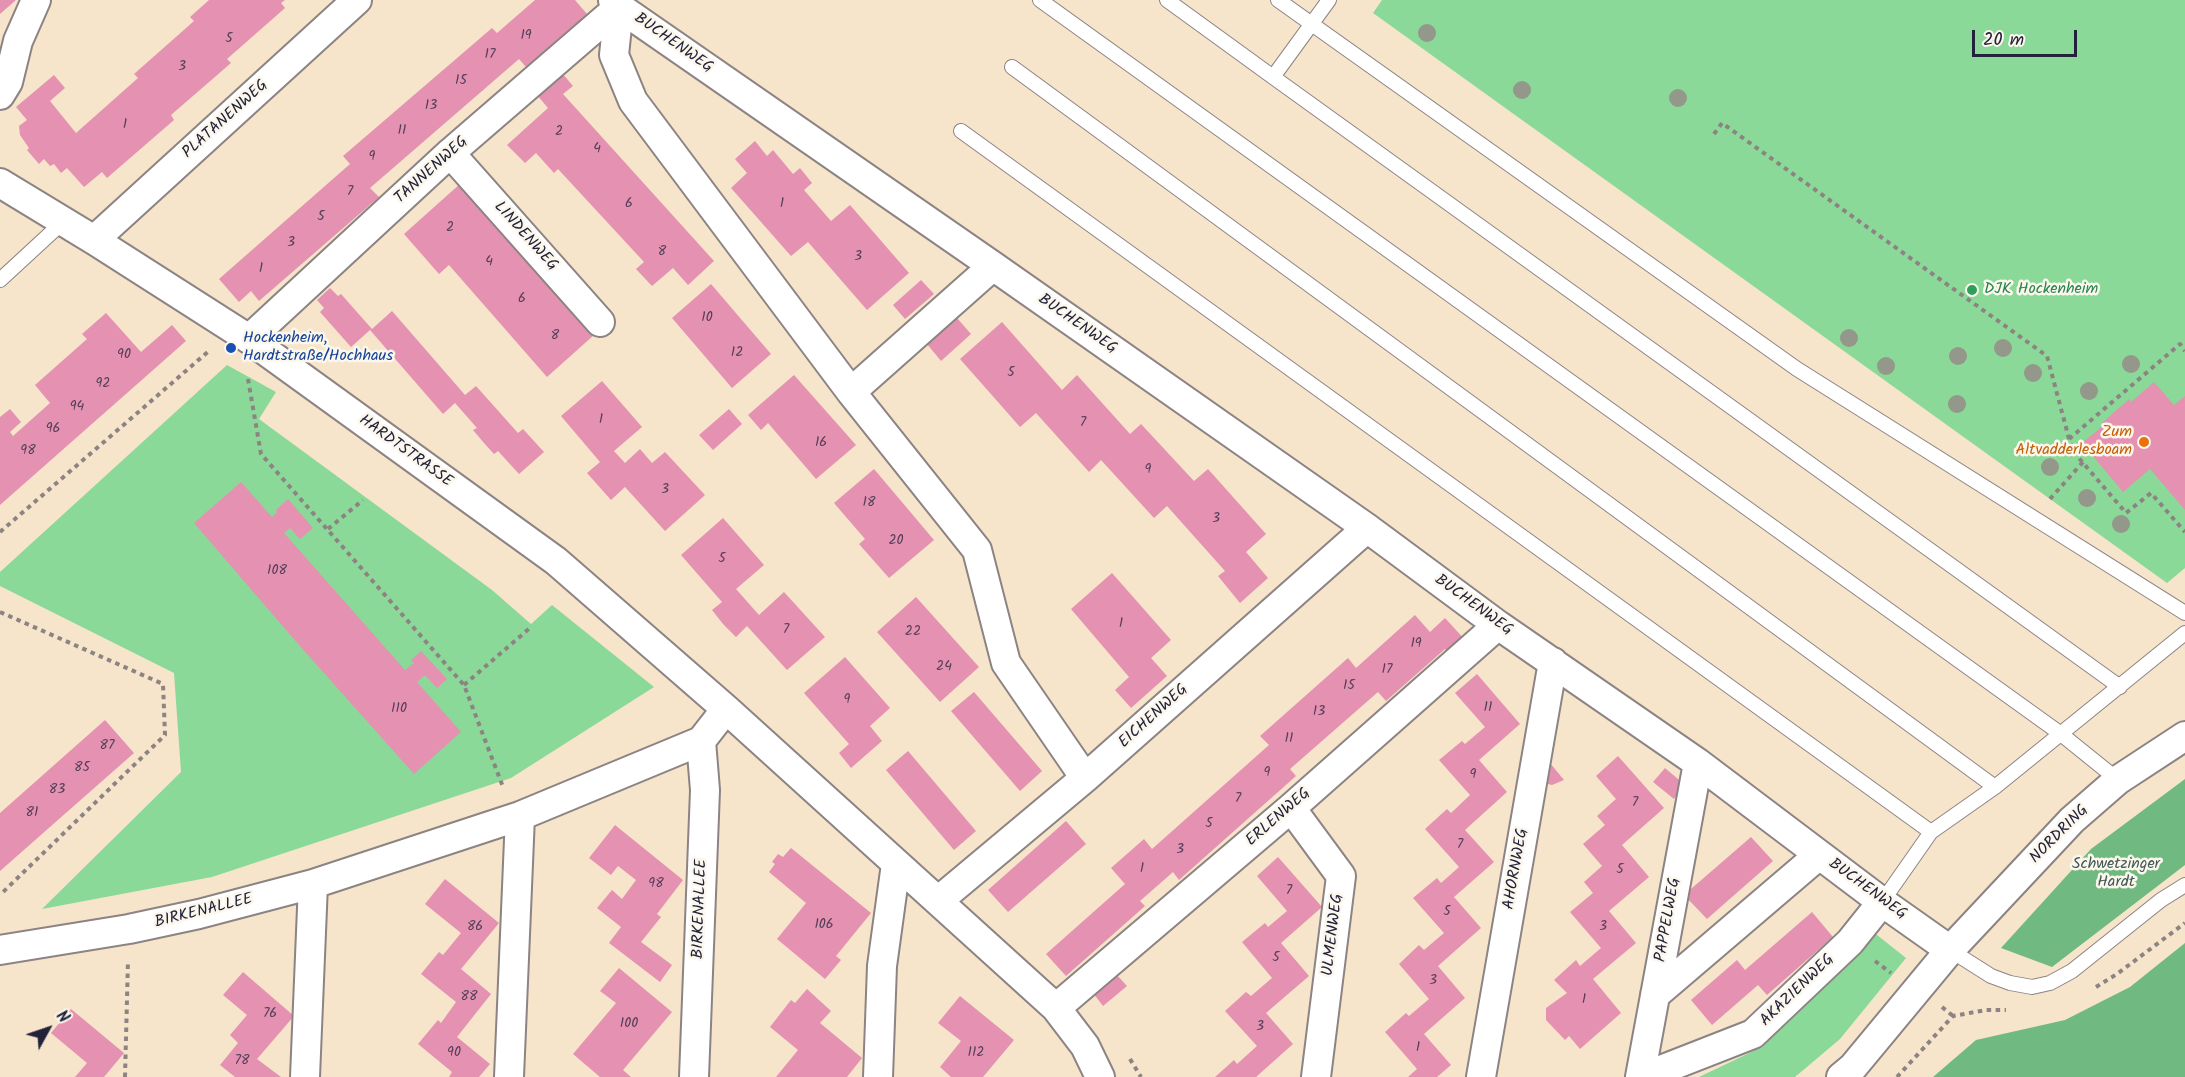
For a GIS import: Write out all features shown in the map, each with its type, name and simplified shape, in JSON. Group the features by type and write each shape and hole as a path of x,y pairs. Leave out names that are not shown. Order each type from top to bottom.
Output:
{"street":[{"path":"0,95 8,82 18,40 36,0"},
{"name":"PLATANENWEG","path":"94,240 357,0"},
{"name":"TANNENWEG","path":"241,334 450,153 616,3"},
{"name":"BUCHENWEG","path":"616,3 1367,528 1498,625 1698,763 1882,902 1950,950"},
{"name":"BUCHENWEG","path":"616,3 614,55 633,101 852,392 977,550 1006,663 1085,778"},
{"name":"LINDENWEG","path":"450,153 600,322"},
{"name":"HARDTSTRASSE","path":"0,183 241,334 556,561 726,709"},
{"path":"852,392 993,266"},
{"name":"EICHENWEG","path":"938,902 1085,778 1367,528"},
{"name":"ERLENWEG","path":"1056,1008 1291,808 1498,625"},
{"name":"AHORNWEG","path":"1481,1077 1553,662"},
{"path":"726,709 1056,1008 1085,1046 1100,1077"},
{"name":"BIRKENALLEE","path":"0,950 129,929 199,914 313,884 518,817 701,741 726,709"},
{"name":"NORDRING","path":"1841,1077 1853,1067 1950,950 2072,820 2118,780 2185,736"},
{"name":"BIRKENALLEE","path":"694,1077 705,790 701,741"},
{"name":"PAPPELWEG","path":"1642,1077 1698,763"},
{"name":"ULMENWEG","path":"1291,808 1341,876 1316,1077"},
{"path":"509,1077 518,817"},
{"path":"1655,995 1819,855"},
{"path":"878,1077 882,966 896,864"},
{"path":"305,1077 313,884"},
{"name":"AKAZIENWEG","path":"1642,1077 1753,1034 1850,942 1882,902"}],"lane":[{"path":"1040,0 2061,734 2118,780"},
{"path":"1167,0 2120,687"},
{"path":"1278,0 1797,369 2185,613"},
{"path":"1273,77 1329,0"},
{"path":"1012,67 1995,787"},
{"path":"961,132 1932,832"},
{"path":"0,280 64,221"},
{"path":"1882,902 1932,832 1995,787 2185,633"},
{"path":"1950,950 1991,976 2010,983 2032,987 2050,983 2072,971 2161,900 2185,885"}],"path":[{"path":"1714,134 1722,123 2047,356 2072,450 2126,513 2151,493 2185,532"},
{"path":"0,532 241,334 261,454 464,684 518,817"},
{"path":"2069,439 2180,344 2185,351"},
{"path":"2050,499 2083,462"},
{"path":"328,529 363,500"},
{"path":"0,612 163,684 165,735 0,895"},
{"path":"464,684 531,627"},
{"path":"125,1077 129,929"},
{"path":"1850,942 1917,990"},
{"path":"1897,1077 1953,1016"}],"green space":[{"name":"DJK Hockenheim","path":"1382,0 2185,0 2185,568 2167,583 1373,13"},
{"path":"227,365 276,392 259,419 492,590 531,624 552,605 654,687 511,778 212,877 42,909 181,772 174,673 0,586 0,572"},
{"name":"Schwetzinger Hardt","path":"2185,779 2185,865 2052,967 2001,948 2091,849"},
{"path":"1872,931 1906,958 1840,1039 1795,1077 1699,1077 1762,1047"},
{"path":"2185,943 2185,1077 1933,1077 1976,1040 2065,1020 2130,987"}],"building":[{"path":"0,0 16,0 0,14"},
{"path":"209,0 285,0 281,3 285,8 227,59 231,63 171,115 174,120 107,178 102,172 84,187 67,168 61,173 54,164 50,166 44,159 39,164 27,150 29,148 20,135 19,126 27,120 16,107 54,75 65,88 50,101 76,133 138,78 134,74 194,21 190,17"},
{"path":"535,0 575,0 587,14 526,67 519,59 370,188 379,197 259,301 251,291 239,302 219,279 350,164 343,156 492,28 497,33"},
{"path":"562,73 573,86 563,94 714,261 688,285 673,268 652,286 636,269 644,262 558,169 554,173 536,153 525,163 507,145 548,108 537,95"},
{"path":"755,141 767,156 773,150 793,174 800,168 812,183 804,190 831,221 850,205 909,273 867,310 808,242 791,256 731,188 747,173 735,159"},
{"path":"461,183 594,335 547,377 449,265 439,274 404,234"},
{"path":"921,280 934,294 905,319 893,305"},
{"path":"711,284 771,354 732,388 672,318"},
{"path":"330,288 338,296 341,294 372,329 392,311 465,395 476,386 518,433 523,429 544,452 519,474 498,451 494,454 484,443 473,430 477,428 455,403 443,414 370,330 351,347 320,312 324,308 317,300"},
{"path":"106,313 141,352 172,325 186,341 0,505 0,417 10,409 21,422 10,432 13,436 50,403 35,385 87,339 82,334"},
{"path":"957,318 971,334 941,361 927,344"},
{"path":"1002,322 1062,390 1077,375 1130,434 1141,424 1194,481 1208,469 1266,534 1246,552 1268,578 1240,603 1218,576 1225,571 1167,506 1154,518 1101,460 1089,472 1036,413 1020,427 960,359"},
{"path":"794,375 856,445 816,479 768,423 761,430 748,415"},
{"path":"602,381 642,427 614,451 625,463 640,449 652,463 665,452 705,495 665,531 625,487 611,500 587,473 600,462 561,416"},
{"path":"2154,382 2174,405 2185,396 2185,510 2150,469 2123,492 2082,443 2104,425 2102,423 2129,399 2131,402"},
{"path":"729,409 742,424 713,450 699,435"},
{"path":"874,469 934,540 889,578 859,544 865,539 834,503"},
{"path":"241,482 272,517 288,499 313,528 300,539 290,528 284,533 405,670 414,663 411,660 421,651 447,679 437,688 425,675 417,682 461,732 414,774 194,523"},
{"path":"723,518 764,565 736,589 759,615 784,592 825,637 787,670 747,626 736,637 723,624 712,610 722,602 681,555"},
{"path":"1112,573 1171,640 1151,658 1167,676 1131,708 1115,690 1129,677 1071,609"},
{"path":"916,597 979,667 940,702 877,632"},
{"path":"1415,615 1430,632 1445,618 1466,641 1450,656 1445,649 1386,701 1378,692 1290,769 1296,776 1179,880 1173,872 1140,901 1145,906 1066,976 1046,954 1125,884 1111,868 1144,839 1152,849 1269,745 1260,736 1348,658 1356,668"},
{"path":"845,657 890,708 870,726 882,741 851,768 839,753 849,744 804,693"},
{"path":"1477,674 1520,724 1479,760 1507,792 1465,830 1494,862 1454,897 1481,928 1438,966 1465,998 1424,1034 1451,1065 1437,1077 1408,1077 1417,1069 1385,1032 1406,1013 1409,1016 1429,999 1399,964 1419,945 1424,950 1444,933 1413,898 1437,878 1441,883 1459,867 1425,829 1447,809 1451,813 1470,795 1439,760 1462,741 1465,744 1485,727 1455,693"},
{"path":"974,692 1042,771 1020,791 951,711"},
{"path":"105,720 134,753 0,871 0,813"},
{"path":"908,751 976,831 954,850 886,770"},
{"path":"1618,756 1664,808 1622,845 1649,877 1609,911 1636,943 1593,979 1621,1013 1580,1049 1569,1036 1565,1040 1546,1020 1546,1008 1567,993 1554,980 1576,960 1580,966 1601,948 1570,912 1593,893 1584,882 1602,866 1583,844 1605,825 1597,816 1616,799 1596,776"},
{"path":"1545,757 1564,780 1552,785 1540,782"},
{"path":"1665,768 1685,785 1674,799 1653,782"},
{"path":"1066,821 1086,844 1008,912 988,890"},
{"path":"615,825 683,880 657,914 661,917 641,942 672,965 660,982 609,943 621,927 597,908 612,890 622,899 636,880 618,866 611,875 589,858"},
{"path":"1751,837 1773,861 1707,919 1684,895"},
{"path":"791,848 871,913 836,956 841,960 825,979 777,939 806,903 769,872 778,854 783,857"},
{"path":"1278,857 1322,907 1281,943 1309,976 1266,1013 1293,1044 1256,1077 1215,1077 1234,1060 1237,1064 1257,1046 1225,1011 1246,992 1251,996 1272,978 1242,942 1265,923 1268,927 1287,911 1257,876"},
{"path":"445,879 499,923 461,969 491,994 457,1037 490,1064 479,1077 449,1077 452,1072 418,1044 438,1020 441,1023 456,1002 421,974 439,952 443,955 461,933 425,904"},
{"path":"1812,912 1833,937 1767,995 1758,985 1712,1025 1691,1000 1737,960 1745,970"},
{"path":"619,968 672,1012 623,1070 631,1077 600,1077 573,1054 616,1003 600,991"},
{"path":"243,972 294,1016 257,1059 281,1077 235,1077 220,1065 238,1043 230,1035 247,1015 223,995"},
{"path":"1116,974 1127,986 1103,1006 1093,993"},
{"path":"807,989 831,1011 820,1023 862,1058 847,1077 776,1077 798,1050 770,1027 791,1000 795,1003"},
{"path":"960,996 1014,1040 983,1077 951,1077 940,1067 961,1041 938,1023"},
{"path":"71,1009 124,1053 104,1077 75,1077 87,1063 51,1033"}],"place":[{"name":"DJK Hockenheim","path":"1972,290"},
{"name":"Hockenheim, Hardtstraße/Hochhaus","path":"231,348"},
{"name":"Zum Altvadderlesboam","path":"2144,442"}]}
